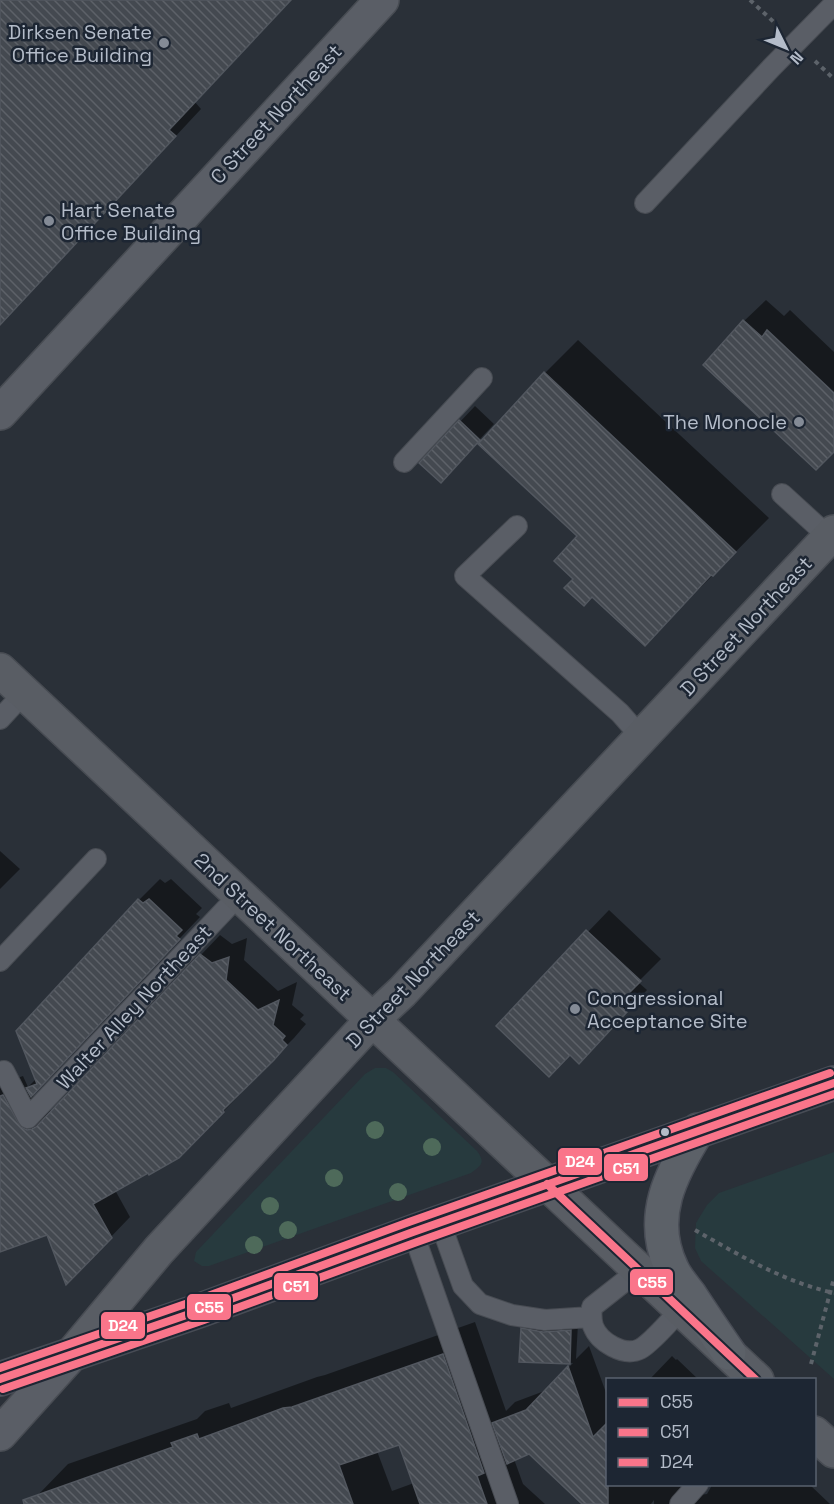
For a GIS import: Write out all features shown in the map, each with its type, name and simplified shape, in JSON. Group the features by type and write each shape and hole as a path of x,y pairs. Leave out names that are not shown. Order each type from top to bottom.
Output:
{"main road":[{"path":"0,1379 201,1310 426,1227 834,1083"},
{"path":"698,1130 679,1161 667,1192 661,1217 664,1248 672,1269 729,1353"}],"street":[{"name":"C Street Northeast","path":"0,413 382,0"},
{"name":"D Street Northeast","path":"0,1434 72,1354 159,1250 372,1020 402,992 832,534"},
{"name":"2nd Street Northeast","path":"0,670 755,1378"},
{"path":"816,1435 834,1451"}],"lane":[{"path":"645,203 834,4"},
{"path":"404,462 482,378"},
{"path":"782,494 832,534"},
{"path":"517,526 465,576 620,713 641,737"},
{"path":"0,719 24,693"},
{"path":"0,961 96,859"},
{"name":"Walter Alley Northeast","path":"0,1072 4,1071 28,1118 239,895"},
{"path":"426,1227 463,1286 480,1304 512,1315 544,1320 591,1317"},
{"path":"426,1227 508,1504"},
{"path":"639,1270 592,1307 593,1327 598,1335 612,1346 629,1352 637,1350 644,1347 681,1309"},
{"path":"680,1504 697,1486"}],"path":[{"path":"693,1228 746,1260 787,1278 832,1292"},
{"path":"811,1364 834,1278"}],"green space":[{"path":"375,1068 386,1068 393,1072 477,1151 482,1161 480,1166 471,1173 209,1266 202,1266 194,1261 196,1252 365,1074"},
{"path":"834,1152 834,1379 701,1261 695,1248 696,1223 707,1205 719,1193"}],"building":[{"name":"Hart Senate Office Building","path":"0,0 291,0 169,130 176,136 0,325"},
{"name":"The Monocle","path":"743,320 762,337 767,330 834,393 834,452 816,470 703,365"},
{"path":"544,372 736,552 713,576 711,575 645,646 592,597 584,606 564,588 573,579 554,561 577,536 478,444"},
{"path":"459,420 480,440 441,483 419,463"},
{"path":"138,899 143,903 149,899 182,930 176,936 180,939 31,1097 26,1088 37,1084 16,1031"},
{"path":"586,930 641,981 618,1004 627,1012 579,1064 570,1055 549,1077 496,1026"},
{"path":"200,954 212,963 229,957 226,980 258,1010 279,1000 273,1025 285,1036 282,1040 287,1045 179,1158 93,1204 112,1238 66,1285 47,1235 0,1252 0,1096 3,1095 21,1127 27,1130 36,1127"},
{"path":"521,1328 543,1332 571,1330 570,1364 519,1362"},
{"path":"443,1354 484,1473 477,1476 487,1504 420,1504 399,1445 339,1465 353,1504 24,1504 23,1500 173,1447 171,1443 197,1434 199,1439"},
{"path":"568,1366 593,1437 606,1424 608,1504 582,1504 529,1454 507,1464 492,1423 526,1410"}],"transit line":[{"name":"D24","path":"0,1368 197,1300 409,1222 830,1073"},
{"name":"C55","path":"0,1379 201,1310 413,1232 834,1083"},
{"name":"C51","path":"3,1389 204,1320 834,1094"},
{"name":"C55","path":"547,1184 754,1378"}],"place":[{"name":"Dirksen Senate Office Building","path":"164,43"},
{"name":"Hart Senate Office Building","path":"49,221"},
{"name":"The Monocle","path":"799,422"},
{"name":"Congressional Acceptance Site","path":"575,1009"}]}
